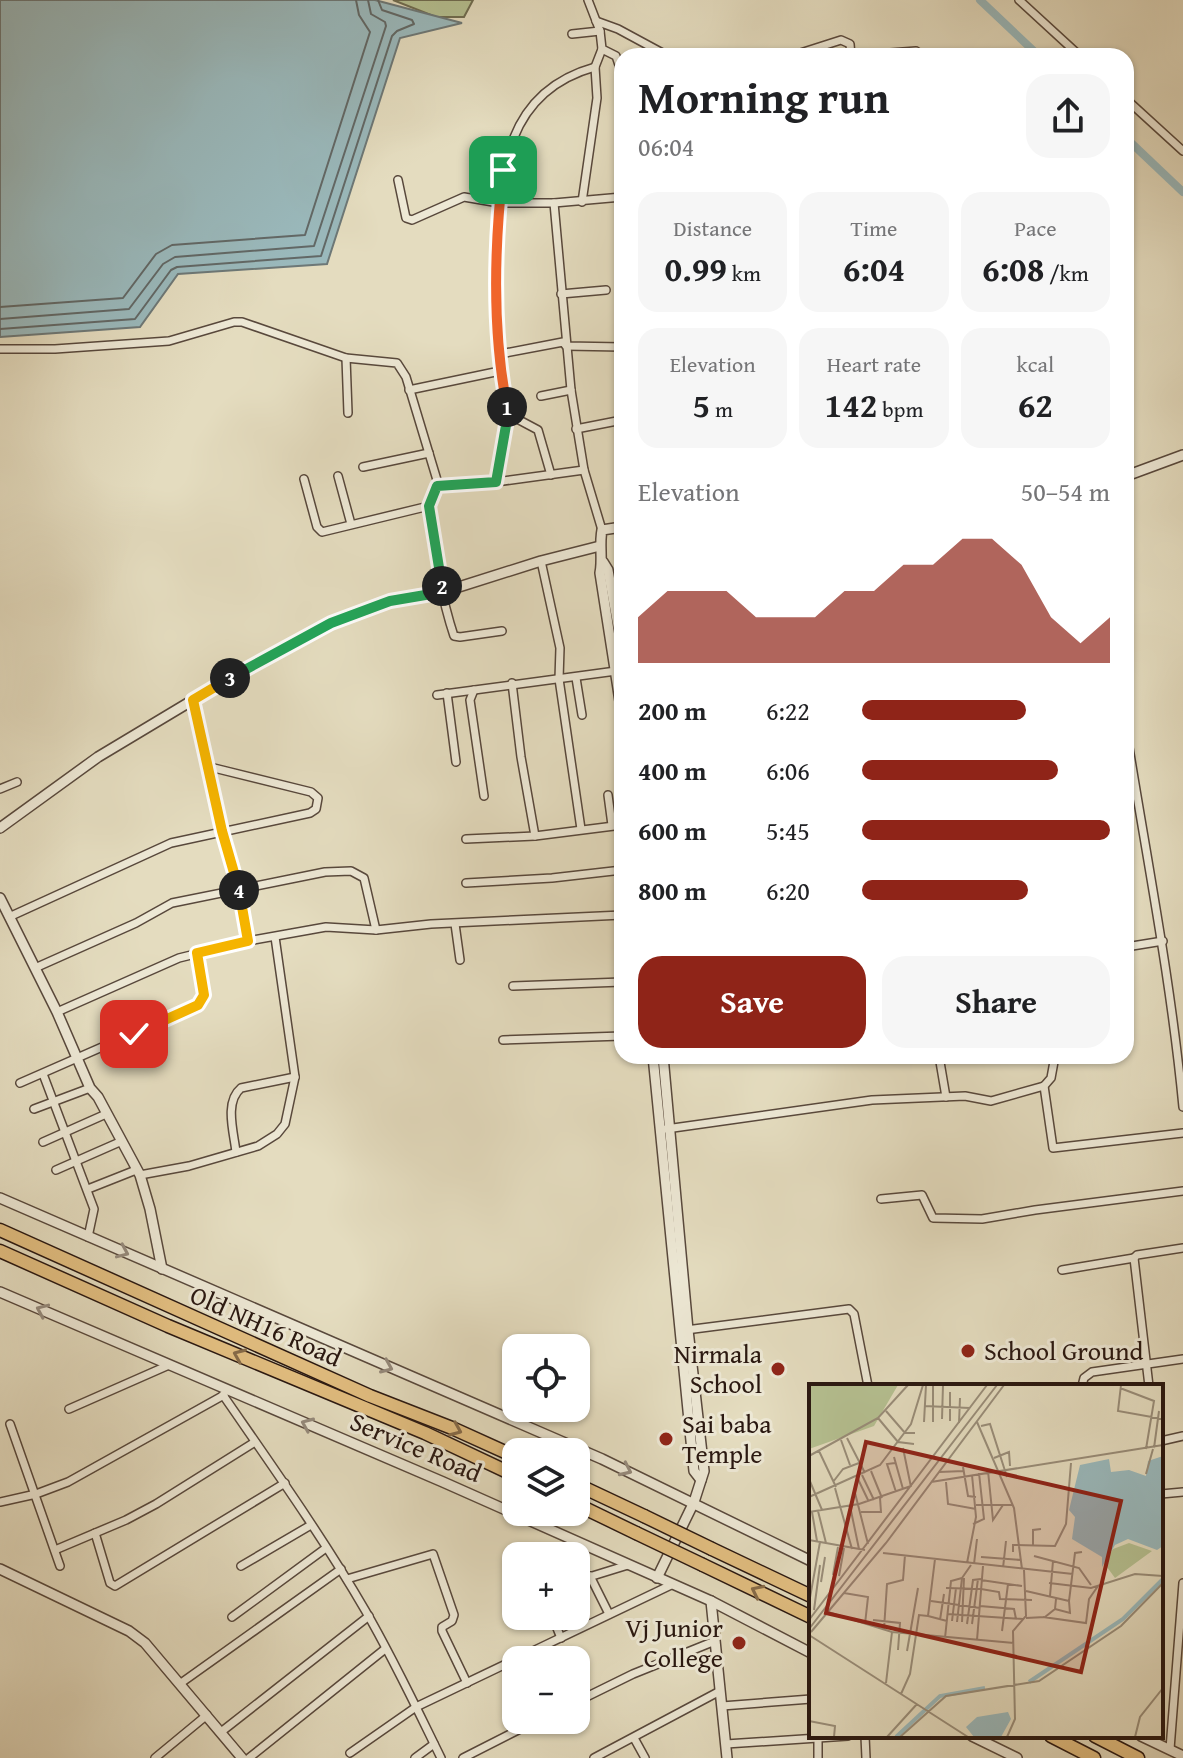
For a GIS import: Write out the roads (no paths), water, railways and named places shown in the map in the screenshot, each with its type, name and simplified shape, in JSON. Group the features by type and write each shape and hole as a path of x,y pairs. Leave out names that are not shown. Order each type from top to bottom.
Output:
{"main road":[{"name":"Old NH16 Road","path":"0,1230 370,1396 502,1451"},
{"name":"Old NH16 Road","path":"0,1251 168,1326 425,1433 502,1469"},
{"path":"590,1491 809,1595"},
{"path":"590,1511 809,1616"},
{"path":"1055,1738 1094,1758"},
{"path":"1099,1738 1138,1758"}],"street":[{"path":"582,202 597,98 595,67 602,49 600,31 588,0"},
{"path":"1019,0 1071,48"},
{"path":"596,21 653,48"},
{"path":"572,34 600,31"},
{"path":"816,48 841,40 850,44 850,48"},
{"path":"602,49 614,55"},
{"path":"496,482 508,414 500,371 496,286 499,203 506,158 531,107 568,76 595,67"},
{"path":"1134,106 1183,151"},
{"path":"398,180 409,220 464,197 499,203 582,202 614,198"},
{"path":"554,203 576,429 584,470 602,530 600,546 614,596"},
{"path":"561,294 606,290"},
{"path":"0,349 55,349 169,341 234,322 346,358 397,363 406,377 437,486 429,506 443,592 454,636 502,631"},
{"path":"500,354 563,342 566,346 614,347"},
{"path":"346,358 348,413"},
{"path":"409,390 500,371"},
{"path":"541,396 571,390"},
{"path":"508,414 538,430 551,475"},
{"path":"576,429 614,422"},
{"path":"363,467 429,453"},
{"path":"1134,473 1183,455"},
{"path":"437,486 496,482 584,470"},
{"path":"338,476 351,524"},
{"path":"304,479 322,532 429,506"},
{"path":"602,530 614,528"},
{"path":"0,828 98,757 331,623 390,601 443,592 600,546"},
{"path":"541,561 560,648 559,679 581,829"},
{"path":"605,566 600,573 614,659"},
{"path":"437,695 614,671"},
{"path":"576,678 582,715"},
{"path":"512,683 535,836"},
{"path":"474,690 470,700 484,796"},
{"path":"447,693 456,762"},
{"path":"193,700 248,941"},
{"path":"9,917 156,849 222,831 310,813 316,809 318,798 311,792 210,767"},
{"path":"1134,776 1163,941 1183,1107"},
{"path":"0,789 17,782"},
{"path":"466,839 535,836 612,825 608,795"},
{"path":"35,968 136,923 172,903 325,872 351,871 364,878 376,930"},
{"path":"466,883 614,871"},
{"path":"0,898 57,1012 90,1088 98,1097 138,1173 150,1209 162,1269"},
{"path":"57,1012 197,953 326,927 376,930 614,915"},
{"path":"455,924 460,960"},
{"path":"88,1189 138,1173 189,1166 258,1146 281,1130 295,1077 275,937"},
{"path":"1134,946 1163,941"},
{"path":"20,1083 198,1005 204,995 197,953"},
{"path":"513,986 614,982"},
{"path":"503,1040 614,1036"},
{"path":"654,1064 665,1129"},
{"path":"657,1578 694,1502 704,1471 684,1330 665,1129 663,1064"},
{"path":"940,1064 946,1097"},
{"path":"665,1129 872,1100 965,1096 991,1101 1044,1086 1051,1078 1054,1064"},
{"path":"43,1074 88,1189 94,1214 88,1237"},
{"path":"236,1152 231,1108 235,1093 241,1088 295,1077"},
{"path":"1044,1086 1053,1148 1183,1133"},
{"path":"34,1109 90,1088"},
{"path":"43,1142 106,1114"},
{"path":"56,1170 122,1141"},
{"path":"881,1199 922,1195 933,1218 982,1219 1183,1191"},
{"path":"0,1198 602,1459 809,1560"},
{"path":"1062,1270 1183,1248"},
{"path":"1134,1258 1149,1384"},
{"name":"Service Road","path":"0,1292 226,1393 443,1482 711,1601 809,1652"},
{"path":"684,1330 849,1309 854,1314 868,1384"},
{"path":"1083,1384 1087,1373 1183,1359"},
{"path":"69,1409 169,1365"},
{"path":"0,1502 36,1494 68,1482 226,1393 369,1616 441,1758"},
{"path":"10,1424 60,1566"},
{"path":"1163,1441 1183,1436"},
{"path":"55,1550 156,1504 255,1442"},
{"path":"95,1533 110,1583 115,1586 285,1483"},
{"path":"1163,1494 1183,1492"},
{"path":"241,1566 311,1525"},
{"path":"232,1617 326,1548"},
{"path":"347,1579 433,1554 454,1615 442,1631 467,1683"},
{"path":"609,1614 590,1576 628,1565"},
{"path":"0,1569 129,1631 145,1643 242,1758"},
{"path":"181,1683 341,1569"},
{"path":"1170,1749 1183,1583"},
{"path":"350,1753 416,1707 671,1585"},
{"path":"711,1601 727,1758"},
{"path":"221,1732 369,1616"},
{"path":"558,1630 561,1638"},
{"path":"590,1695 715,1641"},
{"path":"249,1758 385,1649"},
{"path":"594,1758 720,1691"},
{"path":"722,1706 809,1699"},
{"path":"155,1758 207,1715"},
{"path":"463,1758 510,1734"},
{"path":"634,1738 645,1758"},
{"path":"726,1744 809,1738"},
{"path":"865,1738 866,1758"},
{"path":"976,1738 1017,1758"},
{"path":"1145,1738 1183,1756"},
{"path":"415,1758 434,1744"}],"water":[{"path":"0,0 375,0 462,23 400,38 327,264 178,274 140,327 0,337"}],"waterway":[{"path":"980,0 1031,48"},
{"path":"1134,146 1183,192"}],"place":[{"name":"School Ground","path":"968,1351"},
{"name":"Nirmala School","path":"778,1369"},
{"name":"Sai baba Temple","path":"666,1439"},
{"name":"Vj Junior College","path":"739,1643"}]}
